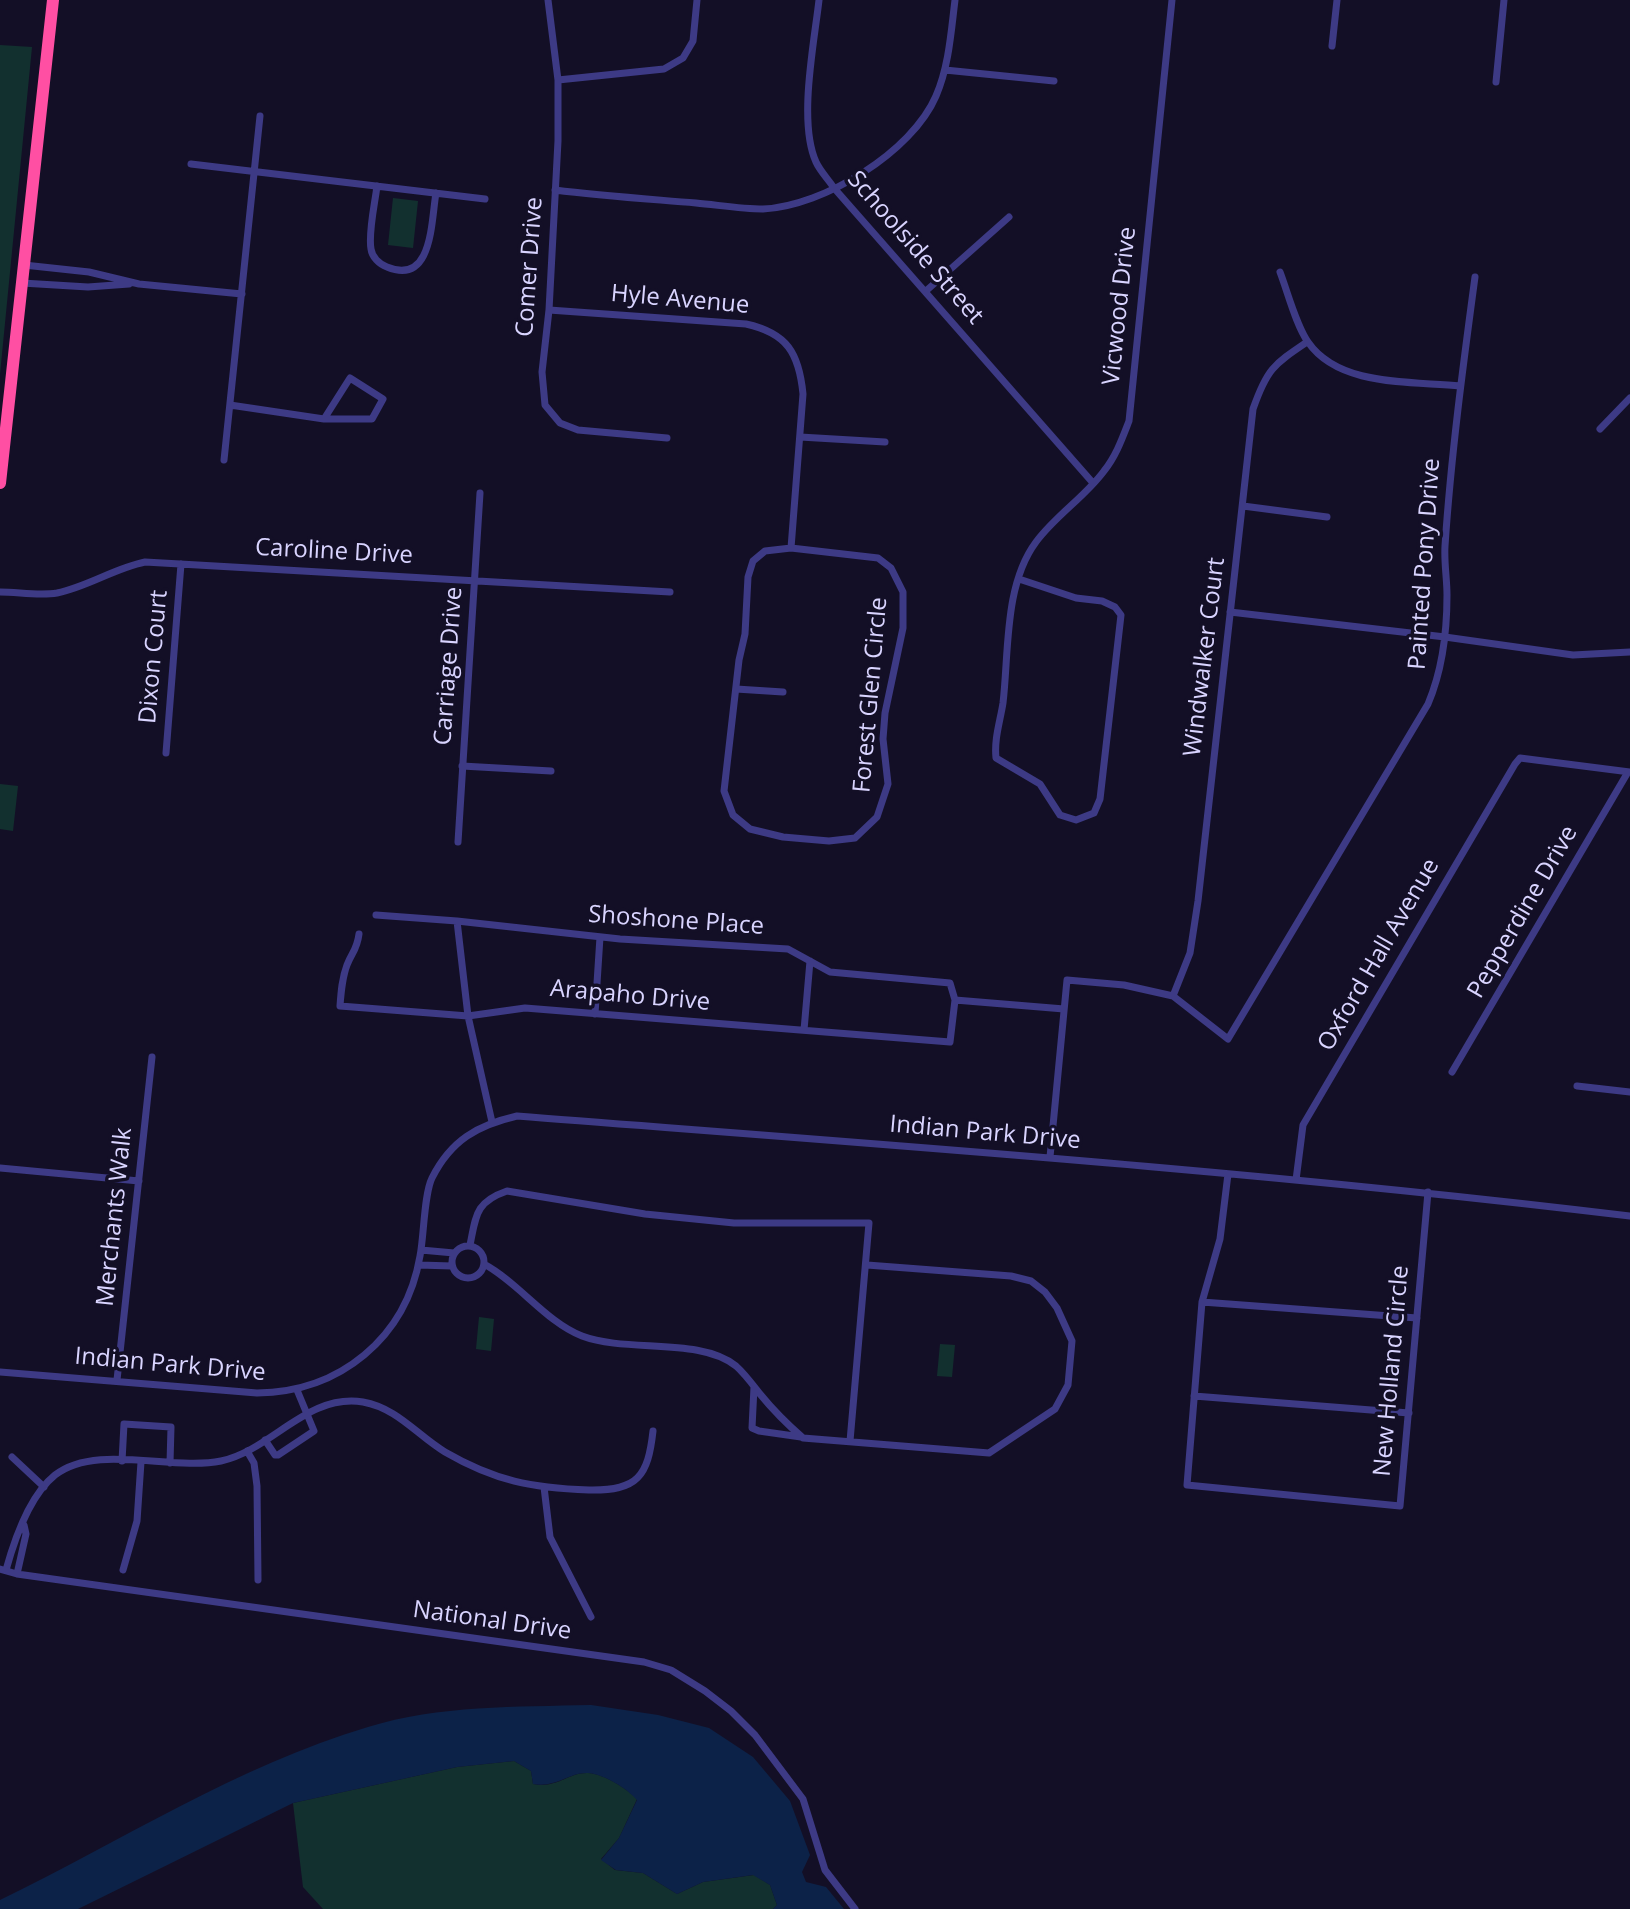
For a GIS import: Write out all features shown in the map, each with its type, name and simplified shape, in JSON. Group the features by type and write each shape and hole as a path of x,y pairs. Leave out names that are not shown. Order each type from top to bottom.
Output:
{"highway":[{"path":"0,483 53,0"}],"street":[{"name":"Comer Drive","path":"548,0 558,80 549,310 542,372 545,405 560,423 578,430 667,438"},
{"path":"558,80 664,69 683,58 693,41 697,0"},
{"name":"Schoolside Street","path":"819,0 809,101 809,138 816,162 834,188 927,290 1093,483"},
{"path":"555,190 762,209 797,203 834,188 890,154 917,128 936,98 945,70 955,0"},
{"name":"Vicwood Drive","path":"1019,579 1076,598 1102,601 1115,607 1121,615 1100,799 1094,813 1076,820 1060,815 1040,784 996,758 995,745 1003,705 1013,607 1019,579 1026,557 1059,514 1093,483 1116,453 1129,421 1172,0"},
{"path":"1332,46 1337,0"},
{"path":"1496,82 1504,0"},
{"path":"945,70 1054,81"},
{"path":"224,460 260,116"},
{"path":"191,164 485,199"},
{"path":"377,186 370,248 375,259 387,268 403,270 416,266 426,254 436,193"},
{"path":"927,290 1009,217"},
{"path":"24,265 89,272 139,284 242,294"},
{"path":"1280,272 1307,342 1329,364 1358,376 1460,386"},
{"name":"Painted Pony Drive","path":"1173,996 1228,1039 1428,704 1436,685 1445,637 1447,597 1444,551 1460,386 1475,277"},
{"path":"22,283 88,287 139,284"},
{"name":"Hyle Avenue","path":"549,310 746,324 766,328 783,339 795,355 801,373 800,437 791,548"},
{"name":"Windwalker Court","path":"1173,996 1190,953 1198,901 1253,409 1265,377 1282,358 1307,342"},
{"path":"230,405 324,419 372,419 383,399 350,378 324,419"},
{"path":"1600,429 1630,398"},
{"path":"800,437 885,442"},
{"name":"Carriage Drive","path":"458,842 480,493"},
{"path":"1243,506 1327,517"},
{"name":"Forest Glen Circle","path":"791,548 878,558 891,568 903,592 903,628 885,713 883,739 888,784 877,817 855,838 829,841 783,837 750,829 733,815 724,791 736,689 745,634 748,577 753,561 765,551 791,548"},
{"name":"Caroline Drive","path":"0,592 53,594 126,566 145,562 670,592"},
{"name":"Dixon Court","path":"166,753 181,564"},
{"path":"1230,612 1573,655 1630,652"},
{"path":"736,689 783,692"},
{"name":"Oxford Hall Avenue","path":"1296,1180 1303,1125 1520,758 1629,772"},
{"path":"462,766 551,771"},
{"name":"Pepperdine Drive","path":"1452,1072 1629,772"},
{"name":"Shoshone Place","path":"376,915 600,937 788,949 830,972 950,983 955,1000"},
{"path":"457,921 468,1016 492,1122"},
{"name":"Arapaho Drive","path":"359,934 357,949 343,977 340,1006 468,1016 525,1008 950,1042 955,1000"},
{"path":"595,1014 600,937"},
{"path":"804,1030 810,961"},
{"path":"1050,1157 1067,980 1124,985 1173,996"},
{"path":"955,1000 1064,1009"},
{"name":"Merchants Walk","path":"117,1380 152,1057"},
{"path":"1577,1086 1630,1092"},
{"name":"Indian Park Drive","path":"0,1372 257,1393 297,1390 325,1381 384,1339 413,1289 431,1180 455,1144 492,1122 517,1116 1050,1157 1428,1192 1630,1216"},
{"path":"0,1168 139,1181"},
{"name":"New Holland Circle","path":"1228,1174 1220,1239 1202,1302 1187,1485 1400,1506 1428,1192"},
{"path":"470,1245 477,1210 492,1196 507,1191 645,1214 734,1223 869,1223 850,1441"},
{"path":"470,1245 481,1252 484,1264 478,1275 466,1278 452,1266 454,1253 470,1245"},
{"path":"421,1250 454,1253"},
{"path":"484,1264 500,1272 546,1312 582,1336 634,1346 707,1351 736,1366 782,1420 803,1438"},
{"path":"419,1265 452,1266"},
{"path":"754,1387 752,1428 759,1431 803,1438 989,1453 1055,1409 1068,1385 1072,1341 1045,1292 1031,1281 1011,1276 867,1265"},
{"path":"1202,1302 1417,1318"},
{"path":"265,1440 278,1455 314,1431 297,1390"},
{"path":"1194,1396 1409,1413"},
{"path":"3,1570 16,1532 24,1525 35,1499 53,1476 67,1468 91,1460 220,1461 247,1451 307,1414 338,1401 386,1408 443,1450 496,1478 544,1487 601,1490 628,1485 640,1477 650,1455 653,1431"},
{"path":"122,1461 124,1424 171,1427 170,1463"},
{"path":"247,1451 254,1463 257,1486 258,1580"},
{"path":"12,1457 44,1487"},
{"path":"123,1570 137,1521 141,1462"},
{"path":"544,1487 550,1537 591,1617"},
{"path":"17,1574 26,1534 24,1525"},
{"name":"National Drive","path":"3,1570 644,1662 671,1670 723,1704 755,1735 803,1799 825,1870 855,1909"}],"green space":[{"path":"0,45 32,47 0,374"},
{"path":"393,198 418,201 413,248 388,245"},
{"path":"0,784 18,786 13,831 0,829"},
{"path":"479,1317 494,1319 491,1351 476,1349"},
{"path":"940,1344 955,1345 952,1377 937,1376"},
{"path":"514,1761 531,1771 533,1784 549,1784 588,1773 614,1782 637,1799 619,1838 601,1859 615,1870 643,1873 677,1894 703,1882 754,1875 770,1885 777,1905 773,1909 323,1909 303,1887 293,1803 457,1767"}],"water":[{"path":"591,1705 658,1715 709,1728 753,1757 790,1801 810,1855 802,1872 806,1882 826,1887 844,1909 773,1909 777,1905 770,1885 753,1875 703,1882 677,1894 643,1873 616,1870 601,1860 619,1838 637,1800 614,1782 588,1773 549,1784 533,1784 531,1771 514,1761 457,1767 293,1803 78,1909 0,1909 0,1900 181,1806 272,1762 320,1743 395,1720 450,1711"}]}
